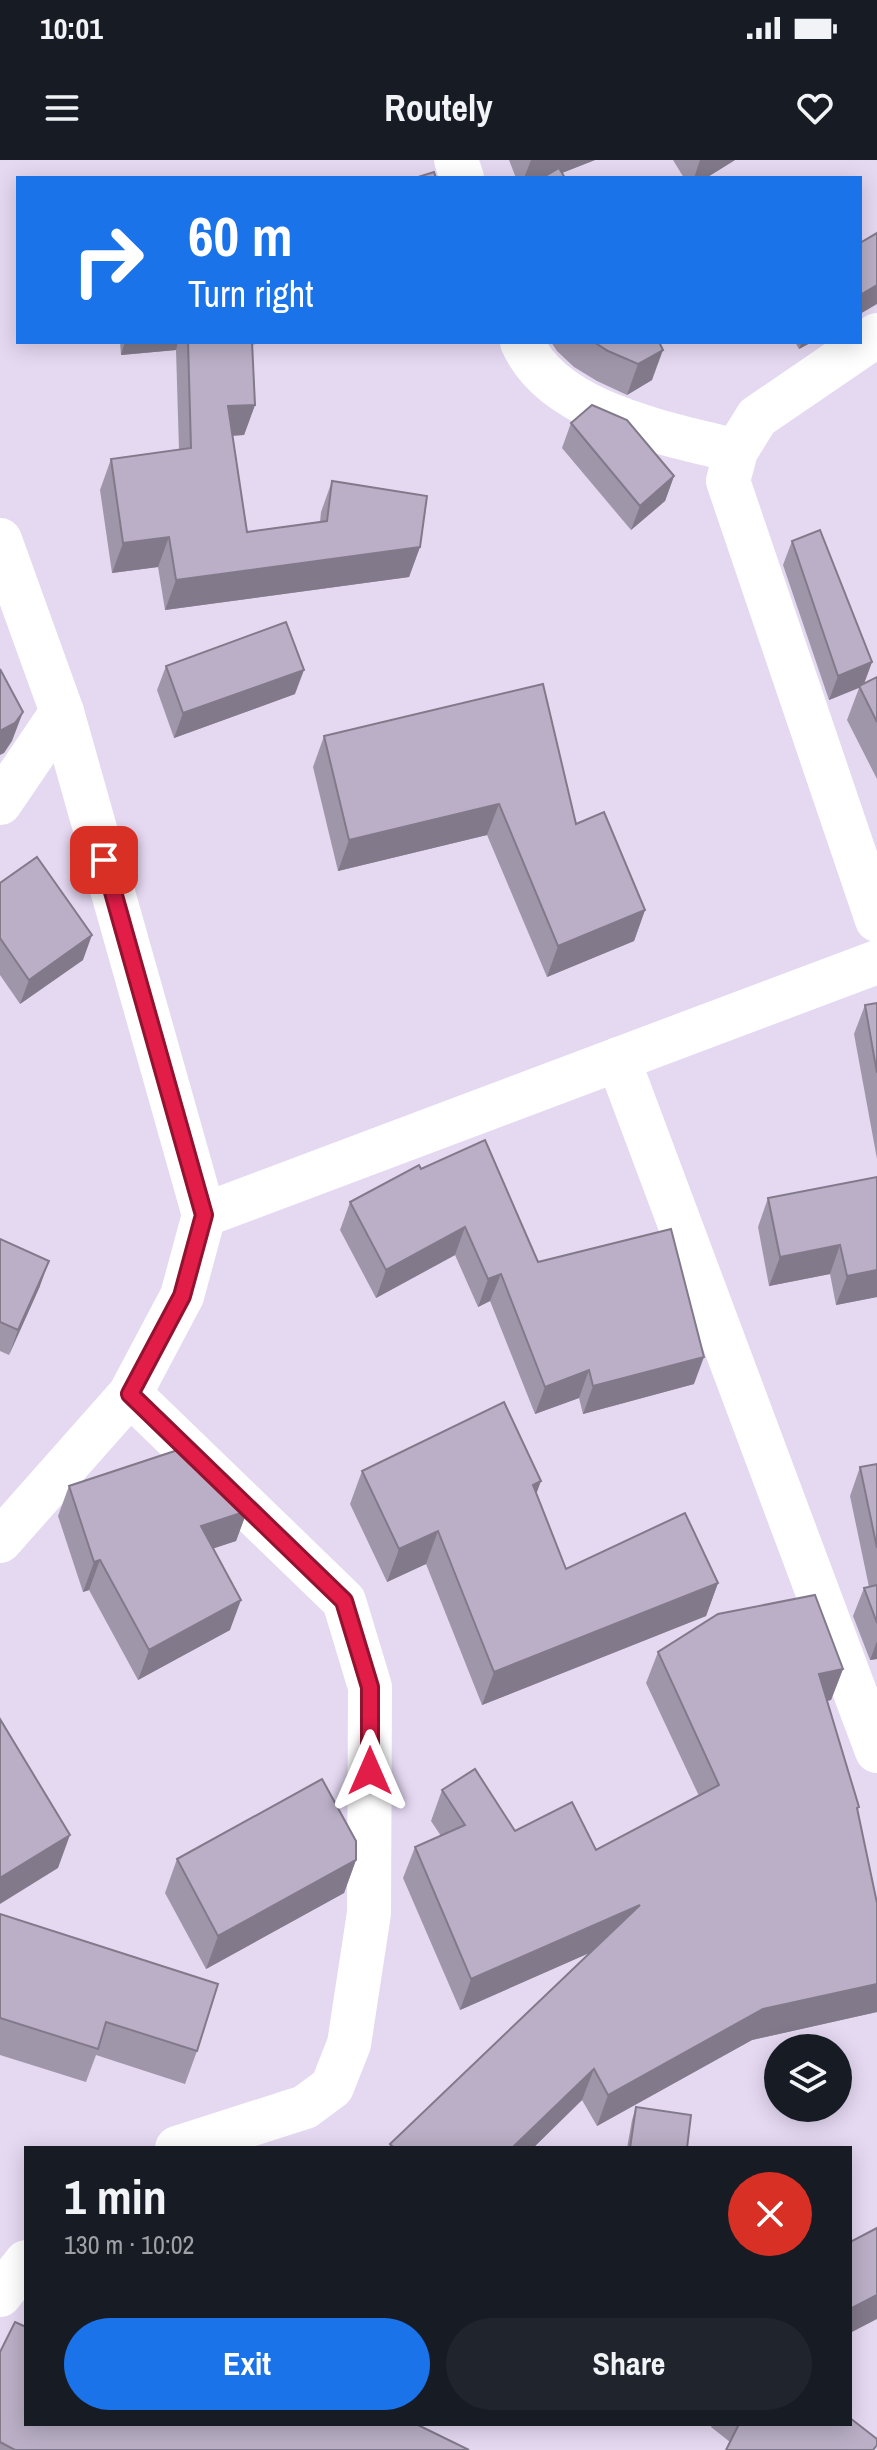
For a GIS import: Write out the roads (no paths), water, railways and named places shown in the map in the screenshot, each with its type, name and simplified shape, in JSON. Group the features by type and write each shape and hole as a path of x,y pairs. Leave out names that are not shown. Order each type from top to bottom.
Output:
{"street":[{"path":"877,335 757,417 736,451 728,481 877,920"},
{"path":"523,344 531,362 565,393 644,427 736,451"},
{"path":"0,540 62,712 204,1215 182,1296 130,1394 0,1541"},
{"path":"0,803 62,712"},
{"path":"204,1215 877,962"},
{"path":"618,1059 877,1751"},
{"path":"130,1394 344,1601 370,1687 369,1913 349,2044 332,2087 305,2107 183,2146"},
{"path":"0,2295 24,2265"}]}
